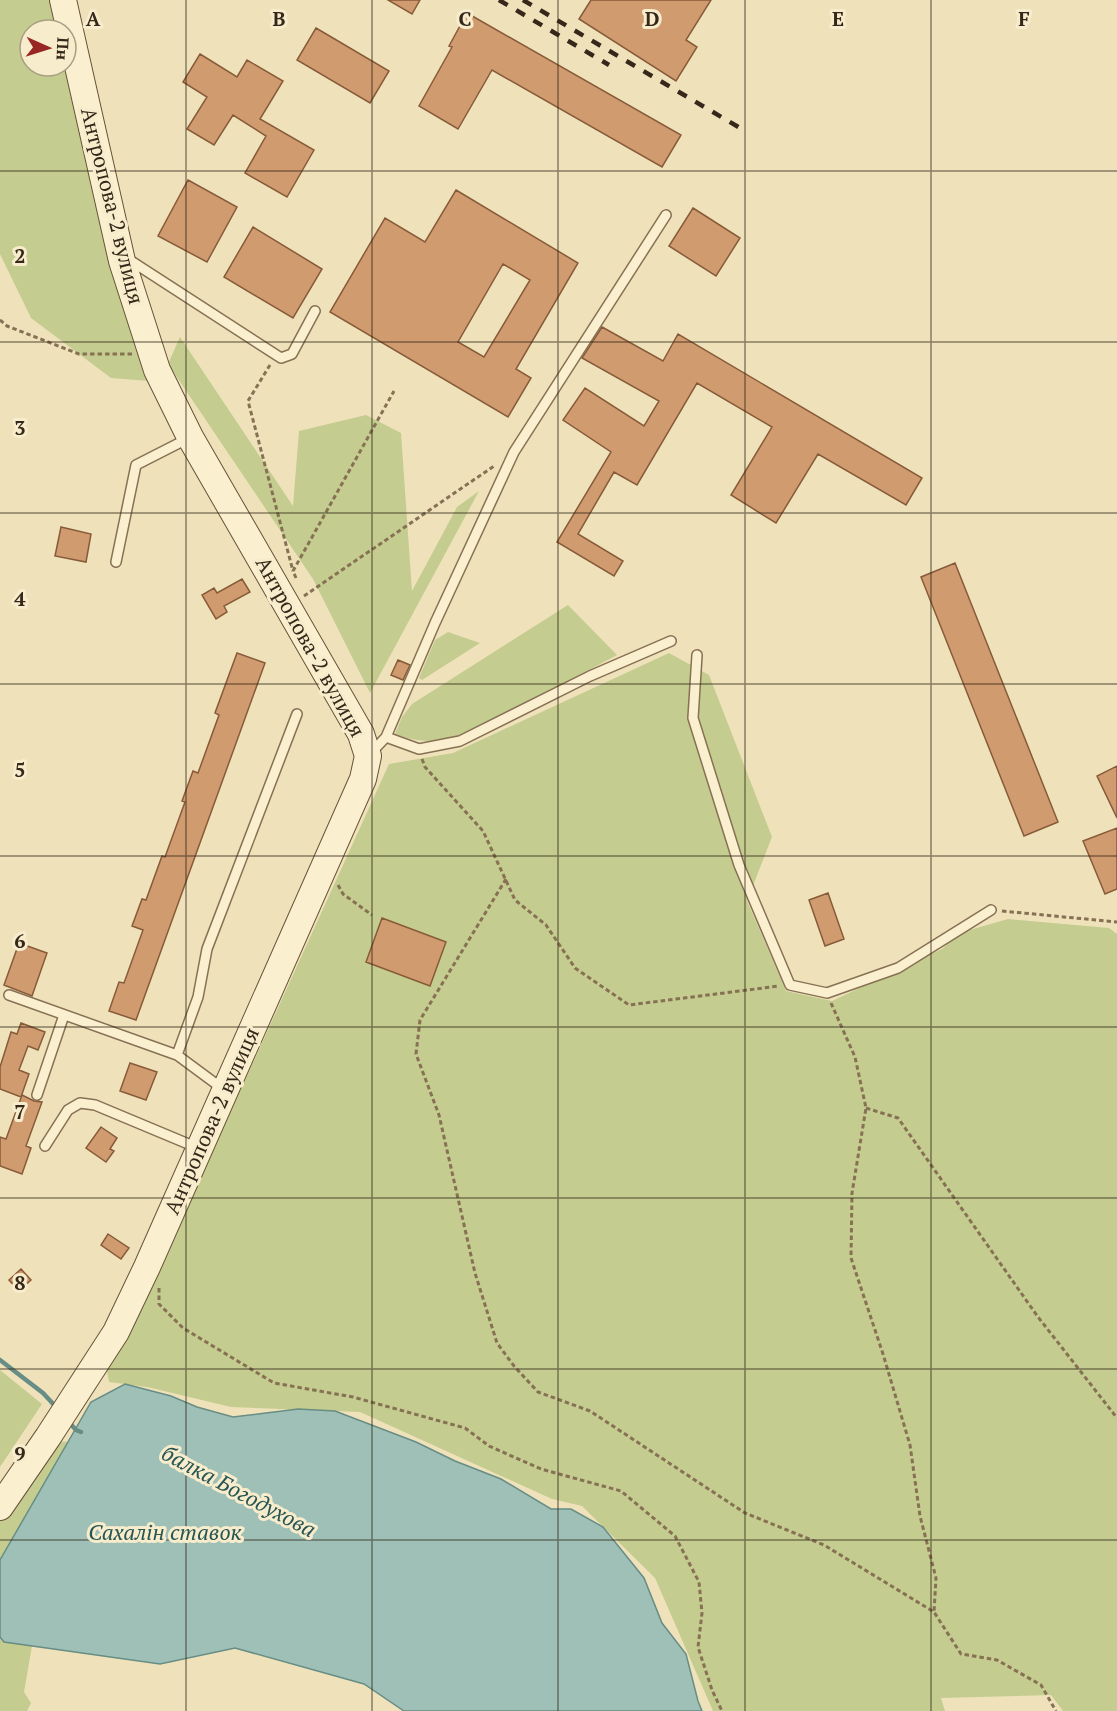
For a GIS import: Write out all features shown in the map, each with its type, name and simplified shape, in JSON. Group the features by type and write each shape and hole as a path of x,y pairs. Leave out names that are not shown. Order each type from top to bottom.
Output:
{"street":[{"name":"Антропова-2 вулиця","path":"0,1507 116,1332 200,1149 363,779 368,756 361,734 190,437 157,370 121,255 63,0"}],"lane":[{"path":"368,756 386,737 435,623 514,452 666,214"},
{"path":"121,255 281,358 292,354 315,310"},
{"path":"116,562 136,465 190,437"},
{"path":"386,737 419,749 460,741 590,676 671,641"},
{"path":"697,655 693,718 739,865 790,985 827,993 898,968 991,910"},
{"path":"177,1055 198,997 207,949 297,714"},
{"path":"9,995 177,1055 225,1091"},
{"path":"37,1095 63,1014"},
{"path":"45,1146 68,1110 80,1102 95,1105 200,1149"}],"path":[{"path":"0,320 7,326 79,354 152,354"},
{"path":"277,355 248,401 296,580"},
{"path":"293,571 394,391"},
{"path":"300,588 303,597 514,452"},
{"path":"419,749 425,767 483,831 515,900 546,925 574,968 628,1005 790,985"},
{"path":"327,861 343,894 372,915"},
{"path":"506,879 420,1020 416,1054 439,1116 475,1272 497,1343 538,1392 590,1411 745,1513 824,1545 934,1612 961,1654 997,1660 1041,1685 1056,1711"},
{"path":"991,910 1117,922"},
{"path":"827,993 855,1057 866,1108 852,1193 851,1258 910,1445 920,1516 936,1578 934,1612"},
{"path":"866,1108 898,1118 1038,1317 1117,1418"},
{"path":"147,1267 160,1276 159,1304 183,1328 274,1383 353,1397 465,1428 489,1446 541,1469 621,1491 675,1536 699,1582 702,1613 698,1647 711,1690 722,1711"}],"green space":[{"path":"0,0 49,0 53,18 18,18 18,78 67,78 109,265 149,381 111,378 31,318 0,254"},
{"path":"180,337 293,506 299,431 366,415 401,433 412,591 457,507 479,491 370,693 313,579 168,364"},
{"path":"568,605 617,655 459,739 427,741 395,734 402,717 412,704"},
{"path":"448,632 480,643 422,680 419,678 435,640"},
{"path":"669,653 709,675 772,837 747,901 786,991 832,1001 942,949 959,933 1008,919 1109,928 1117,934 1117,1711 1063,1711 1051,1695 941,1698 945,1711 713,1711 655,1578 582,1506 552,1499 360,1412 231,1407 147,1387 109,1382 107,1371 139,1313 389,764 453,753"},
{"path":"0,1370 42,1404 0,1467"},
{"path":"53,1441 68,1442 0,1560 0,1520"},
{"path":"0,1637 4,1642 32,1646 24,1692 31,1703 27,1711 0,1711"}],"water":[{"name":"Сахалін ставок","path":"125,1384 171,1396 197,1407 233,1417 298,1409 335,1411 416,1442 455,1461 501,1479 551,1509 571,1509 603,1527 644,1578 662,1623 686,1654 702,1711 404,1711 364,1684 235,1648 160,1664 4,1642 0,1637 0,1560 91,1402"}],"building":[{"path":"388,0 420,0 412,14"},
{"path":"591,0 711,0 686,40 697,47 676,81 579,19"},
{"path":"467,13 681,135 662,167 492,70 458,129 419,106 452,47 449,46"},
{"path":"316,28 389,71 370,103 297,60"},
{"path":"200,54 237,77 247,60 283,81 260,119 314,150 287,197 245,173 266,136 233,115 214,145 187,129 207,97 183,82"},
{"path":"188,180 237,207 207,262 158,236"},
{"path":"456,190 578,263 516,369 531,378 508,417 330,312 385,218 425,242","holes":["503,264 530,280 484,357 458,342"]},
{"path":"693,208 740,238 716,276 669,246"},
{"path":"253,227 322,269 293,318 224,277"},
{"path":"602,327 663,361 678,334 922,478 906,505 818,454 776,523 731,495 772,427 697,383 637,485 614,472 578,534 623,561 614,576 557,542 611,452 563,420 585,388 644,426 659,401 582,358"},
{"path":"61,527 91,534 86,562 55,556"},
{"path":"955,563 1058,822 1024,836 921,577"},
{"path":"242,579 250,592 224,606 227,612 216,619 202,595 214,588 217,593"},
{"path":"237,653 265,663 136,1020 109,1011 119,982 124,983 143,930 132,926 142,899 146,900 162,856 165,857 185,802 182,801 193,771 198,773 219,715 215,713"},
{"path":"398,660 410,665 403,680 391,675"},
{"path":"1117,766 1117,818 1097,776"},
{"path":"1117,828 1117,889 1105,894 1083,841"},
{"path":"828,893 844,939 825,946 809,900"},
{"path":"382,918 446,942 430,986 366,962"},
{"path":"19,943 47,953 32,996 4,985"},
{"path":"21,1023 45,1032 38,1050 28,1046 19,1070 29,1074 21,1097 0,1089 0,1067 11,1032 17,1034"},
{"path":"130,1063 157,1072 146,1100 120,1091"},
{"path":"22,1095 42,1102 26,1146 31,1148 22,1174 0,1166 0,1137 6,1139"},
{"path":"101,1127 117,1138 110,1149 114,1151 106,1162 86,1148"},
{"path":"108,1234 129,1248 121,1259 101,1245"},
{"path":"21,1269 31,1280 19,1291 9,1280"}],"waterway":[{"name":"балка Богодухова","path":"0,1360 43,1393 56,1407"},
{"name":"балка Богодухова","path":"67,1420 81,1432"}],"railway":[{"path":"499,0 609,65"},
{"path":"523,0 740,128"}]}
